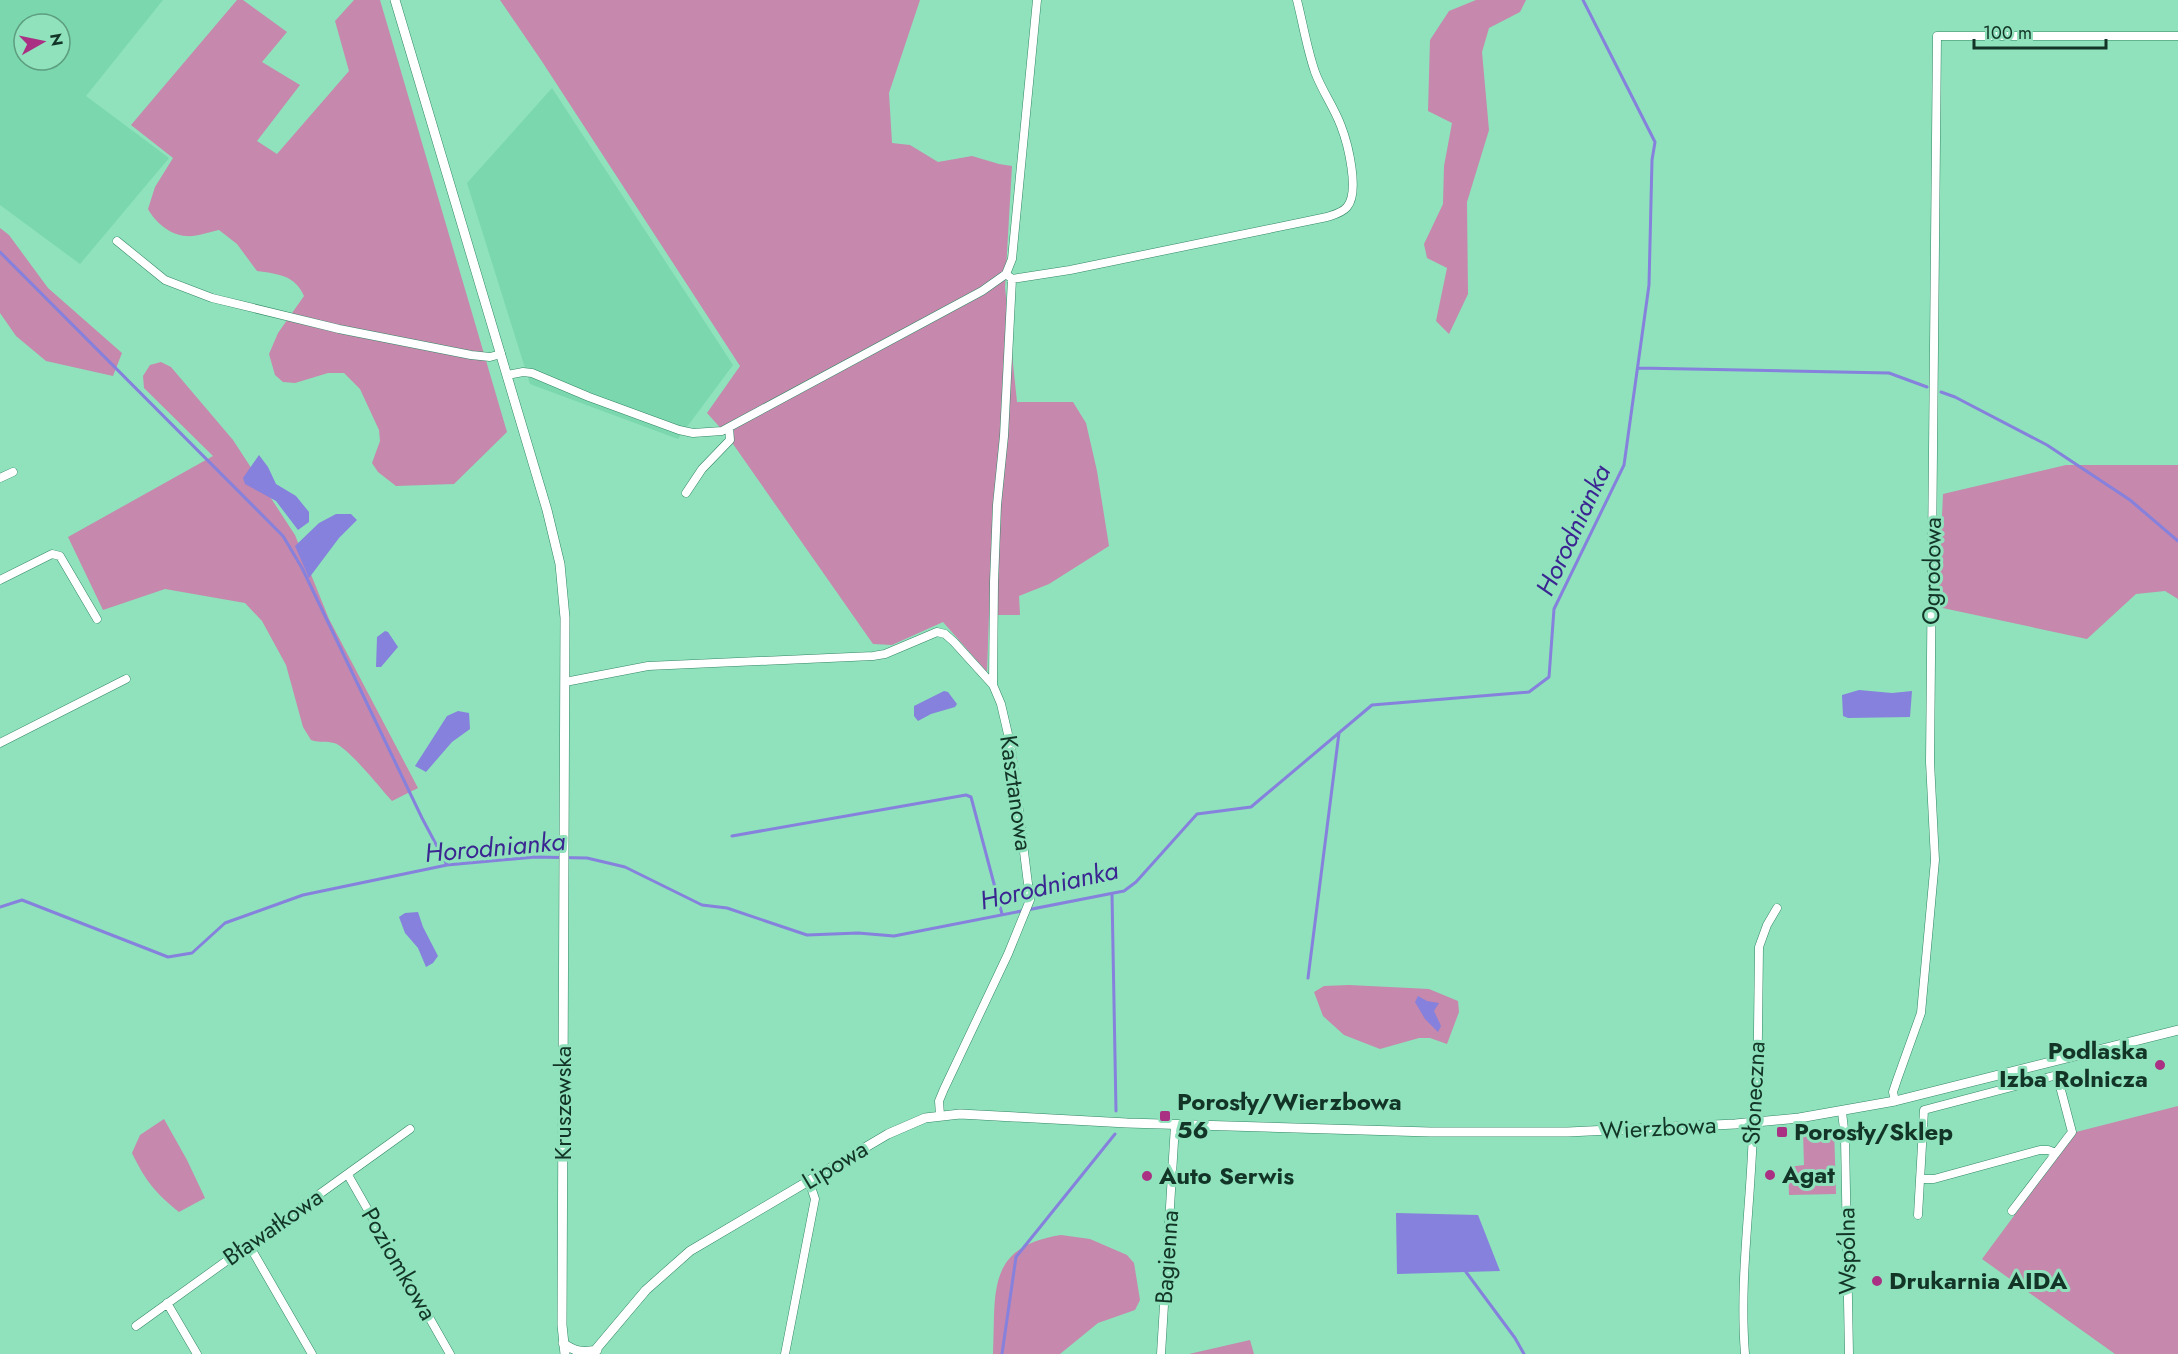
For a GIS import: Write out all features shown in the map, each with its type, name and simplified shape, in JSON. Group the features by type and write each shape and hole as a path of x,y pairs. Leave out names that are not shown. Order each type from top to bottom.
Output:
{"street":[{"name":"Kruszewska","path":"395,0 556,540 563,587 565,682 563,1340 565,1354"},
{"path":"993,685 994,582 1004,436 1009,277 1037,0"},
{"path":"507,375 532,373 679,430 700,433 729,428 1009,277 1070,270 1339,213 1348,207 1353,193 1352,174 1341,126 1315,71 1297,0"},
{"name":"Ogrodowa","path":"1895,1101 1893,1092 1920,1013 1935,860 1930,762 1937,36 2178,36"},
{"path":"117,241 165,280 212,298 328,326 471,355 490,357 501,354"},
{"path":"686,494 702,469 730,440 729,428"},
{"path":"0,478 13,472"},
{"path":"0,580 52,554 60,556 97,619"},
{"path":"565,682 648,666 873,656 885,654 937,632 945,634 954,642 993,685"},
{"path":"0,743 126,679"},
{"name":"Kasztanowa","path":"940,1115 939,1101 944,1089 1029,904 1022,827 1011,747 1001,704 993,685"},
{"name":"Słoneczna","path":"1745,1354 1742,1318 1744,1266 1757,1114 1759,947 1767,925 1777,908"},
{"name":"Wierzbowa","path":"1127,1124 1430,1132 1545,1132 1755,1123 1842,1112 1895,1101 2178,1030"},
{"path":"2012,1211 2072,1132 2054,1062"},
{"path":"1924,1110 2057,1075"},
{"path":"1918,1215 1924,1110 1921,1095"},
{"name":"Wspólna","path":"1842,1112 1845,1138 1849,1354"},
{"name":"Lipowa","path":"563,1340 578,1352 595,1353 646,1290 670,1267 709,1239 888,1134 916,1121 940,1115 960,1114 1127,1124"},
{"name":"Bagienna","path":"1161,1354 1175,1125"},
{"name":"Bławatkowa","path":"136,1326 410,1129"},
{"path":"1920,1179 1934,1179 2040,1150 2056,1153"},
{"name":"Poziomkowa","path":"348,1175 450,1354"},
{"path":"785,1354 815,1199 809,1181"},
{"path":"249,1245 312,1354"},
{"path":"167,1303 197,1354"},
{"name":"Kruszewska","path":"558,1354 563,1340"}],"shaded area":[{"path":"0,0 163,0 86,96 169,158 80,264 0,205"},
{"path":"237,0 243,0 287,32 262,62 300,85 257,141 277,154 349,71 335,21 354,0 380,0 507,432 454,484 396,486 378,472 372,463 380,441 379,430 360,389 344,373 328,373 295,383 283,382 275,375 269,354 278,333 304,296 296,284 279,275 257,271 237,244 219,230 194,236 180,235 164,227 148,209 155,187 173,158 131,125"},
{"path":"500,0 920,0 889,93 892,143 910,145 938,162 972,156 1012,166 1005,287 1017,402 1073,402 1086,423 1097,471 1109,546 1049,584 1019,596 1020,615 989,615 987,672 943,622 892,645 873,644 726,434 707,413 740,366"},
{"path":"1476,0 1526,0 1520,12 1489,28 1482,52 1489,130 1467,202 1468,294 1449,334 1436,321 1447,268 1427,258 1424,244 1443,204 1444,166 1452,123 1428,111 1430,40 1449,11"},
{"path":"552,88 733,365 678,439 530,384 467,183"},
{"path":"0,228 9,235 48,288 122,353 113,376 46,361 16,336 0,313"},
{"path":"161,362 171,367 233,440 295,535 329,619 418,788 392,801 340,746 331,742 311,740 303,727 286,665 262,621 245,603 165,589 103,610 68,537 213,456 144,388 143,376 150,365"},
{"path":"259,455 276,484 296,496 309,512 309,522 298,530 276,501 245,484 243,478"},
{"path":"2066,465 2178,465 2178,599 2165,591 2136,594 2087,639 1938,607 1943,494"},
{"path":"336,514 351,514 357,520 339,538 309,578 295,546 319,523"},
{"path":"385,631 398,647 381,667 376,667 377,637"},
{"path":"1859,690 1892,693 1912,691 1910,717 1848,718 1843,716 1842,695"},
{"path":"944,691 948,692 957,704 955,707 931,714 918,721 914,716 914,706"},
{"path":"458,711 469,713 470,729 452,742 426,772 415,766 447,716"},
{"path":"418,912 438,956 426,967 418,948 405,933 399,917 405,913"},
{"path":"1324,986 1429,989 1458,1001 1459,1012 1447,1044 1430,1038 1419,1038 1380,1049 1344,1035 1323,1016 1314,992"},
{"path":"1418,996 1427,1001 1439,1003 1434,1011 1441,1026 1438,1032 1425,1019 1415,1002"},
{"path":"2178,1106 2178,1354 2115,1354 1982,1259 2076,1132"},
{"path":"164,1119 205,1198 179,1212 151,1186 132,1153 140,1135"},
{"path":"1834,1127 1836,1194 1789,1195 1788,1167 1804,1165 1803,1131"},
{"path":"1396,1213 1478,1215 1500,1271 1397,1274"},
{"path":"1061,1235 1090,1239 1127,1255 1134,1263 1140,1300 1135,1310 1098,1323 1060,1354 993,1354 996,1293 1000,1276 1007,1262 1019,1250 1036,1241"},
{"path":"1250,1340 1254,1354 1189,1354"}],"waterway":[{"name":"Horodnianka","path":"0,907 22,900 168,957 192,953 225,923 303,895 447,865 535,857 587,858 625,867 702,905 727,908 807,935 858,933 894,936 1124,891 1136,882 1197,814 1251,807 1372,705 1529,692 1549,677 1554,609 1624,465 1649,285 1652,160 1655,142 1583,0"},
{"path":"0,252 283,536 302,568 422,818 447,865"},
{"path":"1638,368 1889,373 1927,387"},
{"path":"1941,392 2047,445 2130,500 2178,541"},
{"path":"1308,978 1339,733"},
{"path":"732,836 966,795 971,797 1002,914"},
{"path":"1112,894 1116,1111"},
{"path":"1002,1354 1016,1257 1115,1134"},
{"path":"1466,1272 1515,1338 1524,1354"}],"place":[{"name":"Podlaska Izba Rolnicza","path":"2160,1065"},
{"name":"Porosły/Wierzbowa 56","path":"1165,1116"},
{"name":"Porosły/Sklep","path":"1782,1132"},
{"name":"Agat","path":"1770,1175"},
{"name":"Auto Serwis","path":"1147,1176"},
{"name":"Drukarnia AIDA","path":"1877,1281"}]}
